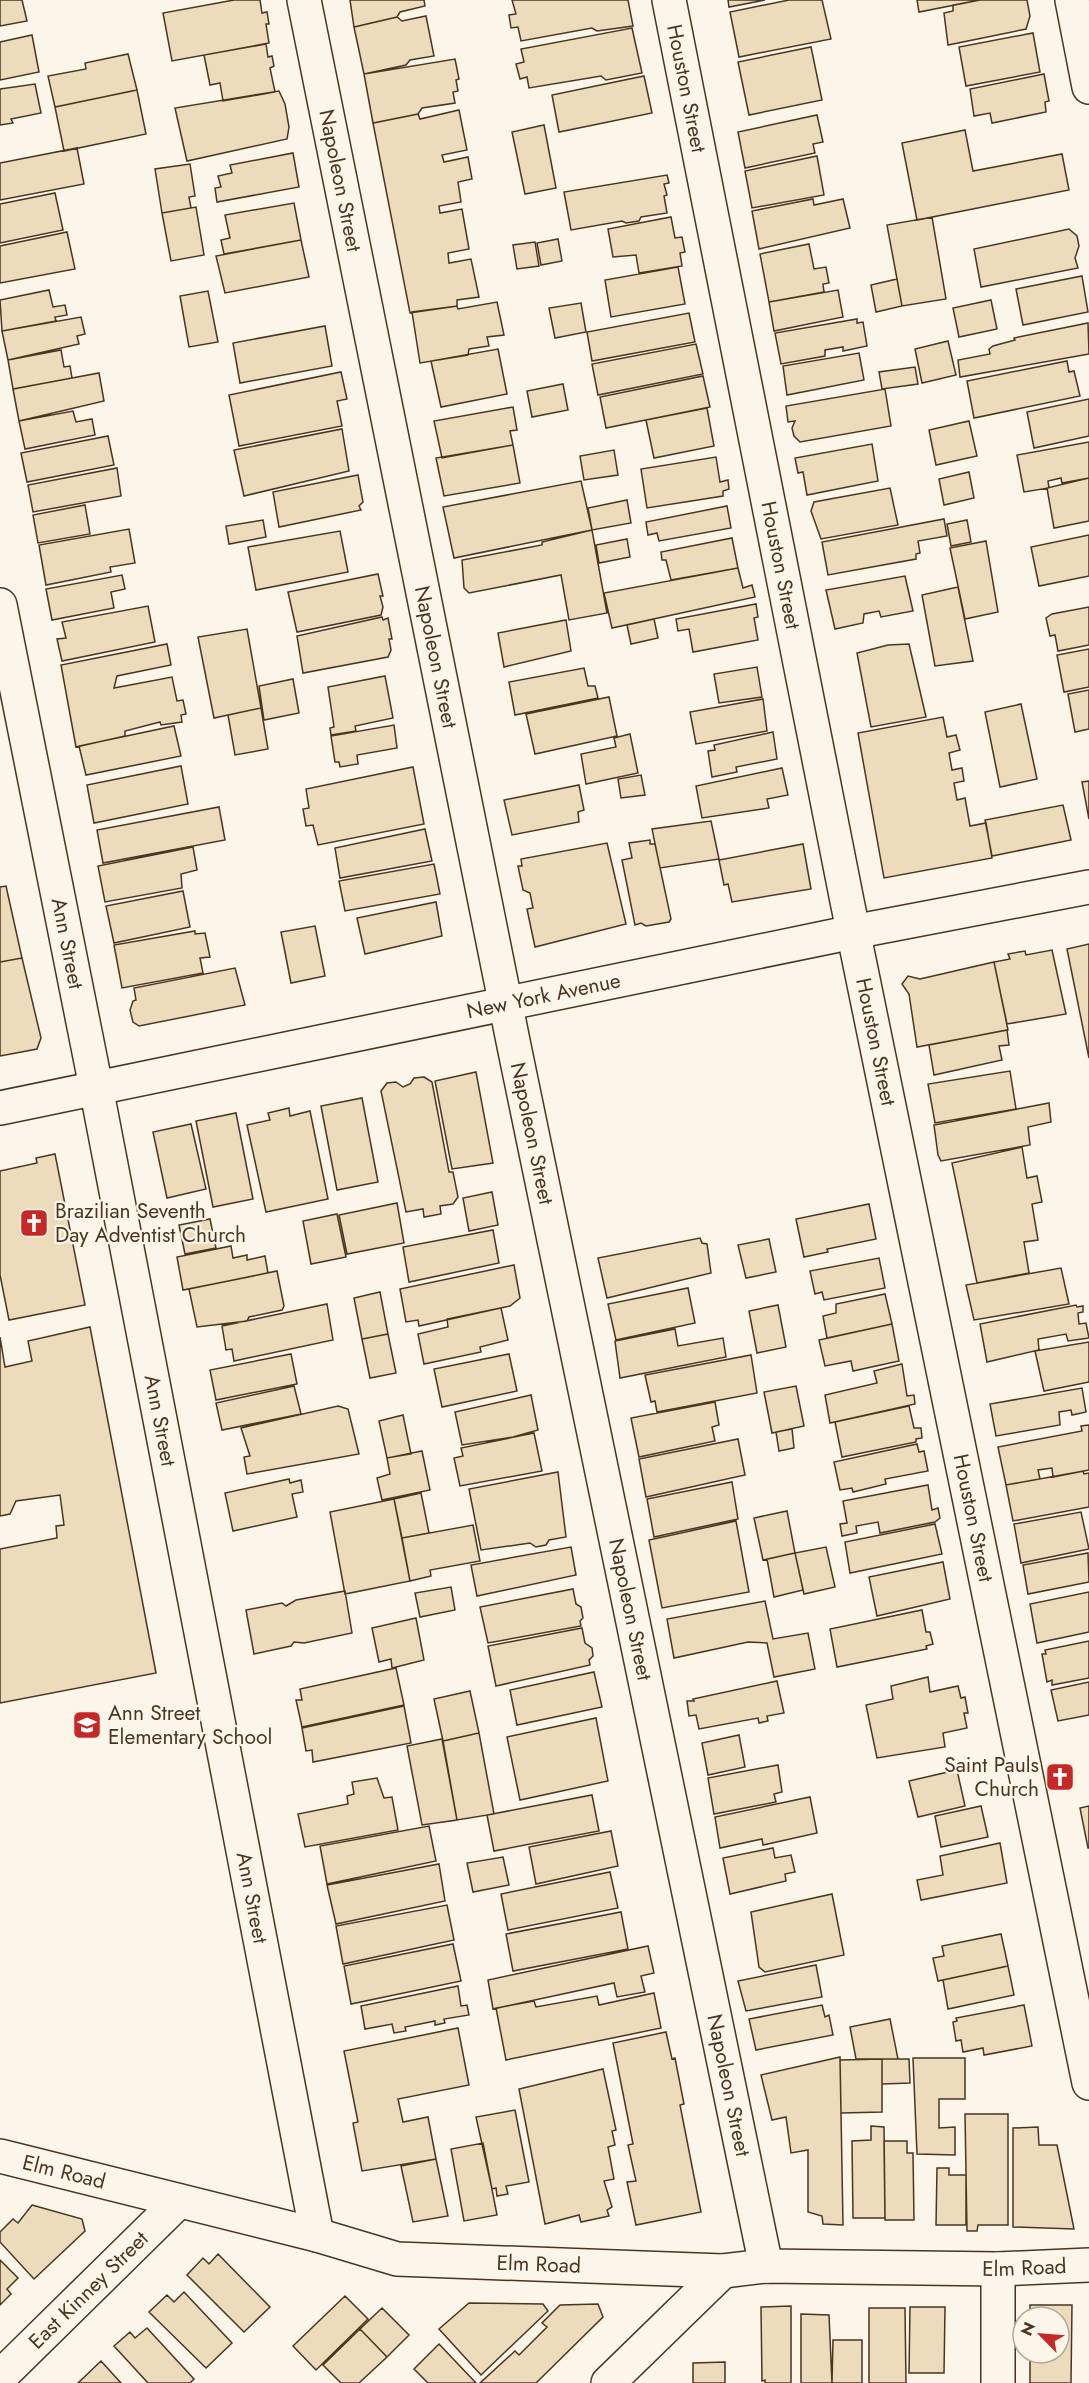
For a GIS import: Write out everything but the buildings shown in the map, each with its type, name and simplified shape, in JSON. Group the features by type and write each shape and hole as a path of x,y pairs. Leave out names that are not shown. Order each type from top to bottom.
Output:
{"street":[{"name":"Napoleon Street","path":"304,0 506,1005 766,2266"},
{"name":"Houston Street","path":"669,0 853,932 1089,2083"},
{"path":"1072,0 1089,87"},
{"name":"Ann Street","path":"0,605 96,1087 317,2235"},
{"name":"New York Avenue","path":"0,1108 853,932 1089,887"},
{"name":"Elm Road","path":"0,2156 317,2235 397,2259 723,2271 766,2266 998,2269 1089,2265"},
{"name":"East Kinney Street","path":"0,2377 179,2202"},
{"path":"998,2269 998,2383"},
{"path":"608,2383 723,2271"}],"place":[{"name":"Brazilian Seventh Day Adventist Church","path":"34,1223"},
{"name":"Ann Street Elementary School","path":"87,1725"},
{"name":"Saint Pauls Church","path":"1060,1777"}]}
